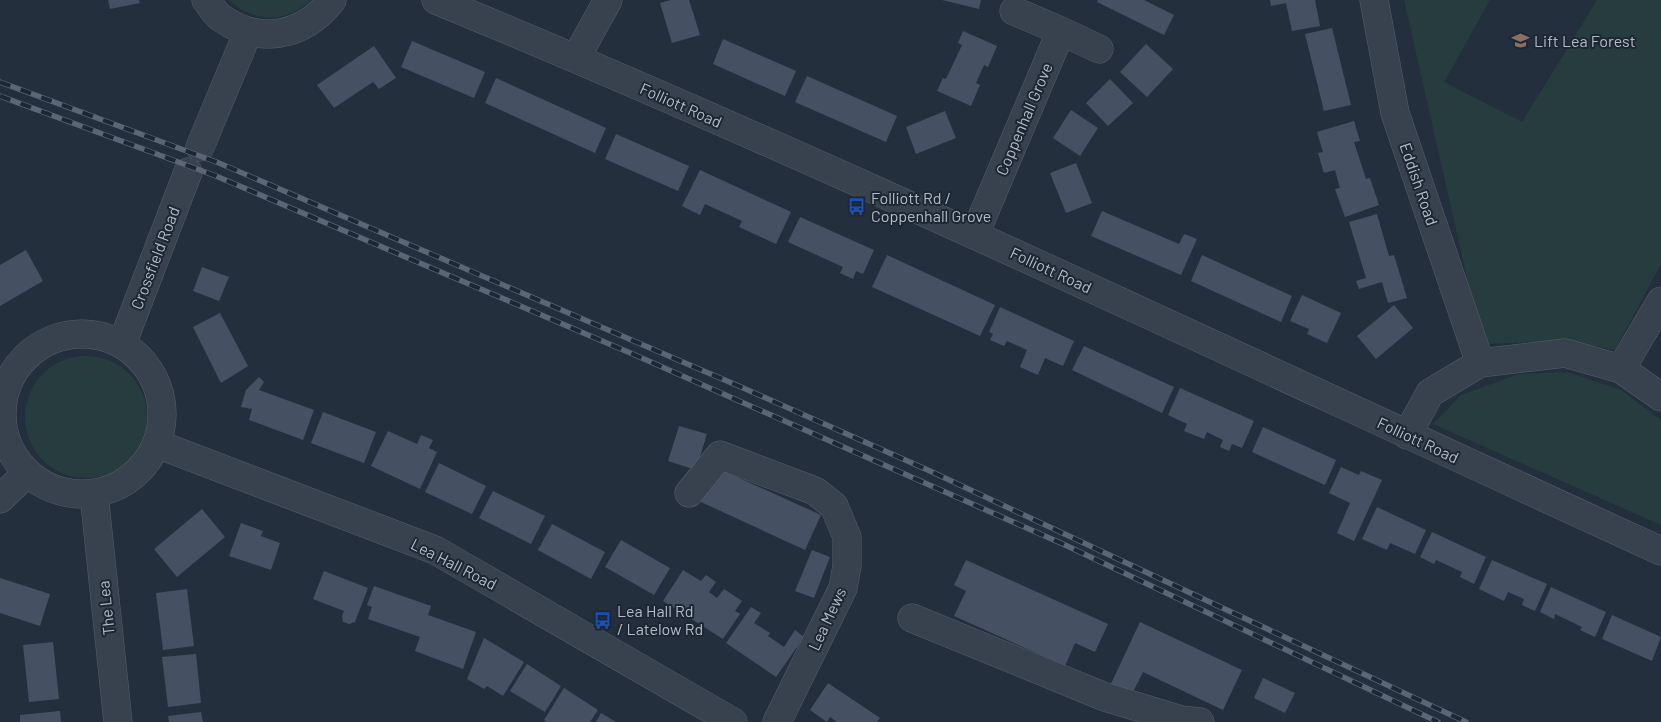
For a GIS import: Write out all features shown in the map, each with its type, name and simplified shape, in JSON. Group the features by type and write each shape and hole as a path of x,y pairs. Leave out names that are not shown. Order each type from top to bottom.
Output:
{"street":[{"path":"206,0 220,17 248,32 274,35 299,28 321,14 332,0"},
{"name":"Folliott Road","path":"436,0 576,58 975,234 1661,551"},
{"path":"576,58 608,0"},
{"name":"Eddish Road","path":"1374,0 1395,113 1480,363"},
{"path":"1014,11 1061,30 1099,49"},
{"name":"Coppenhall Grove","path":"975,234 1061,30"},
{"path":"200,147 248,32"},
{"name":"Crossfield Road","path":"122,344 188,172"},
{"path":"1621,369 1661,301"},
{"path":"96,334 122,344 144,363 158,388 163,416 157,444 142,468 120,485 94,494 70,494 47,487 27,473 8,448 1,419 3,387 19,363 40,345 67,335 96,334"},
{"path":"1407,435 1430,393 1480,363 1565,353 1621,369 1661,397"},
{"name":"Lea Hall Road","path":"157,444 435,550 733,722"},
{"name":"Lea Mews","path":"689,493 720,456 815,491 834,506 844,527 848,548 844,588 777,722"},
{"path":"0,499 27,473"},
{"name":"The Lea","path":"94,494 118,722"},
{"path":"912,618 1105,697 1181,720 1200,722"}],"green space":[{"path":"229,0 312,0 292,13 284,16 267,17 242,10"},
{"path":"1404,0 1490,0 1444,82 1522,122 1597,0 1661,0 1661,264 1615,350 1570,341 1482,344"},
{"path":"86,356 109,360 129,374 143,394 147,417 143,440 129,460 109,474 86,478 63,474 43,460 29,440 25,417 29,394 43,374 63,360"},
{"path":"1567,372 1621,390 1661,420 1661,525 1433,424 1461,395 1519,374"}],"building":[{"path":"108,0 139,0 140,3 110,9"},
{"path":"671,0 689,0 700,35 672,43 660,3"},
{"path":"942,0 981,0 979,9"},
{"path":"1098,0 1144,0 1174,15 1164,35 1097,2"},
{"path":"1270,0 1315,0 1320,26 1292,31 1286,3 1271,6"},
{"path":"1332,28 1351,105 1324,111 1305,34"},
{"path":"963,31 997,46 988,67 984,65 976,83 980,85 971,106 937,91 943,78 946,79 962,45 958,43"},
{"path":"723,39 796,71 785,96 713,64"},
{"path":"412,41 485,72 474,98 401,67"},
{"path":"1146,44 1173,69 1147,97 1120,72"},
{"path":"374,46 396,78 379,89 373,82 334,108 317,85"},
{"path":"807,76 897,116 886,142 795,102"},
{"path":"496,78 606,128 595,153 485,103"},
{"path":"1110,79 1133,103 1108,126 1086,103"},
{"path":"1071,110 1098,128 1080,156 1053,138"},
{"path":"945,111 956,138 916,154 906,127"},
{"path":"1354,121 1360,141 1354,142 1366,179 1370,178 1379,205 1345,217 1335,189 1340,188 1335,170 1324,173 1318,153 1323,152 1317,132"},
{"path":"616,134 689,166 678,191 605,159"},
{"path":"1076,163 1092,203 1066,213 1050,173"},
{"path":"700,170 791,212 776,244 739,227 742,221 705,204 700,215 682,206"},
{"path":"1102,211 1179,244 1184,234 1197,239 1181,275 1091,236"},
{"path":"1377,214 1389,256 1394,255 1407,298 1388,303 1382,282 1359,289 1356,281 1366,278 1349,222"},
{"path":"800,217 874,250 863,274 856,271 853,279 840,273 843,267 788,242"},
{"path":"26,250 43,281 0,306 0,265"},
{"path":"887,255 995,305 980,336 872,287"},
{"path":"1202,255 1292,296 1281,322 1191,281"},
{"path":"202,267 229,277 219,301 193,291"},
{"path":"1302,295 1341,313 1327,343 1307,334 1309,329 1290,321"},
{"path":"1394,305 1413,328 1376,359 1357,336"},
{"path":"1000,307 1074,341 1063,366 1045,358 1038,375 1020,367 1027,350 1007,341 1004,346 990,340 993,334 989,332"},
{"path":"220,313 248,366 221,383 193,327"},
{"path":"1084,346 1174,387 1162,413 1072,370"},
{"path":"259,377 264,382 259,390 314,410 303,440 249,420 252,409 241,407 246,390"},
{"path":"1180,388 1254,421 1242,448 1232,444 1229,451 1220,447 1223,440 1207,432 1204,439 1184,431 1187,424 1168,415"},
{"path":"323,412 376,432 364,463 311,443"},
{"path":"679,426 707,434 696,470 668,461"},
{"path":"1263,427 1336,460 1325,485 1252,452"},
{"path":"388,431 417,444 421,435 433,440 429,448 437,452 420,489 371,466"},
{"path":"439,463 486,486 472,514 425,492"},
{"path":"1341,467 1359,475 1361,471 1382,480 1354,541 1337,533 1350,503 1329,493"},
{"path":"717,468 821,515 805,550 701,502"},
{"path":"493,491 545,516 531,544 479,518"},
{"path":"1377,507 1426,530 1415,554 1390,543 1387,550 1362,539"},
{"path":"202,509 225,537 177,577 154,549"},
{"path":"241,523 263,531 261,536 280,543 271,570 229,556"},
{"path":"552,524 605,552 591,579 538,550"},
{"path":"1432,532 1486,557 1474,584 1460,577 1462,572 1436,560 1434,564 1420,557"},
{"path":"621,540 670,568 654,595 605,567"},
{"path":"812,550 830,557 814,598 795,591"},
{"path":"966,560 1108,624 1095,652 1075,643 1065,666 954,616 966,591 954,585"},
{"path":"1492,560 1547,584 1535,611 1522,605 1524,599 1508,592 1504,601 1479,589"},
{"path":"683,570 701,581 706,575 716,582 709,592 717,598 724,589 742,601 735,611 740,614 723,639 663,601"},
{"path":"324,571 368,588 355,622 349,624 343,622 342,616 344,611 313,599"},
{"path":"0,578 50,594 40,626 0,613"},
{"path":"374,586 431,606 428,615 476,632 463,669 415,651 420,637 368,619 372,607 367,605"},
{"path":"1551,587 1606,612 1595,637 1580,630 1582,627 1555,614 1554,619 1540,612"},
{"path":"187,589 194,646 163,650 156,593"},
{"path":"751,607 761,613 754,623 770,633 768,636 784,647 795,630 804,637 776,677 726,643"},
{"path":"1612,615 1661,637 1652,661 1602,639"},
{"path":"1140,622 1242,670 1223,710 1143,672 1130,698 1109,688"},
{"path":"484,638 524,662 503,696 487,686 484,689 467,679"},
{"path":"53,642 59,699 29,702 23,645"},
{"path":"196,654 201,703 168,707 162,657"},
{"path":"527,664 561,686 545,712 510,691"},
{"path":"1263,678 1295,693 1285,713 1254,698"},
{"path":"828,683 880,718 877,722 837,722 830,717 827,722 810,710"},
{"path":"564,688 598,710 590,722 547,722 544,720"},
{"path":"60,711 61,722 20,722 20,715"},
{"path":"201,712 203,722 169,722 168,716"},
{"path":"601,713 616,722 596,722"}],"railway":[{"path":"0,82 219,163 741,387 930,471 1466,722"},
{"path":"0,96 216,176 635,355 1063,544 1438,722"}],"place":[{"name":"Lift Lea Forest","path":"1520,41"},
{"name":"Folliott Rd / Coppenhall Grove","path":"857,207"},
{"name":"Lea Hall Rd / Latelow Rd","path":"603,620"}]}
